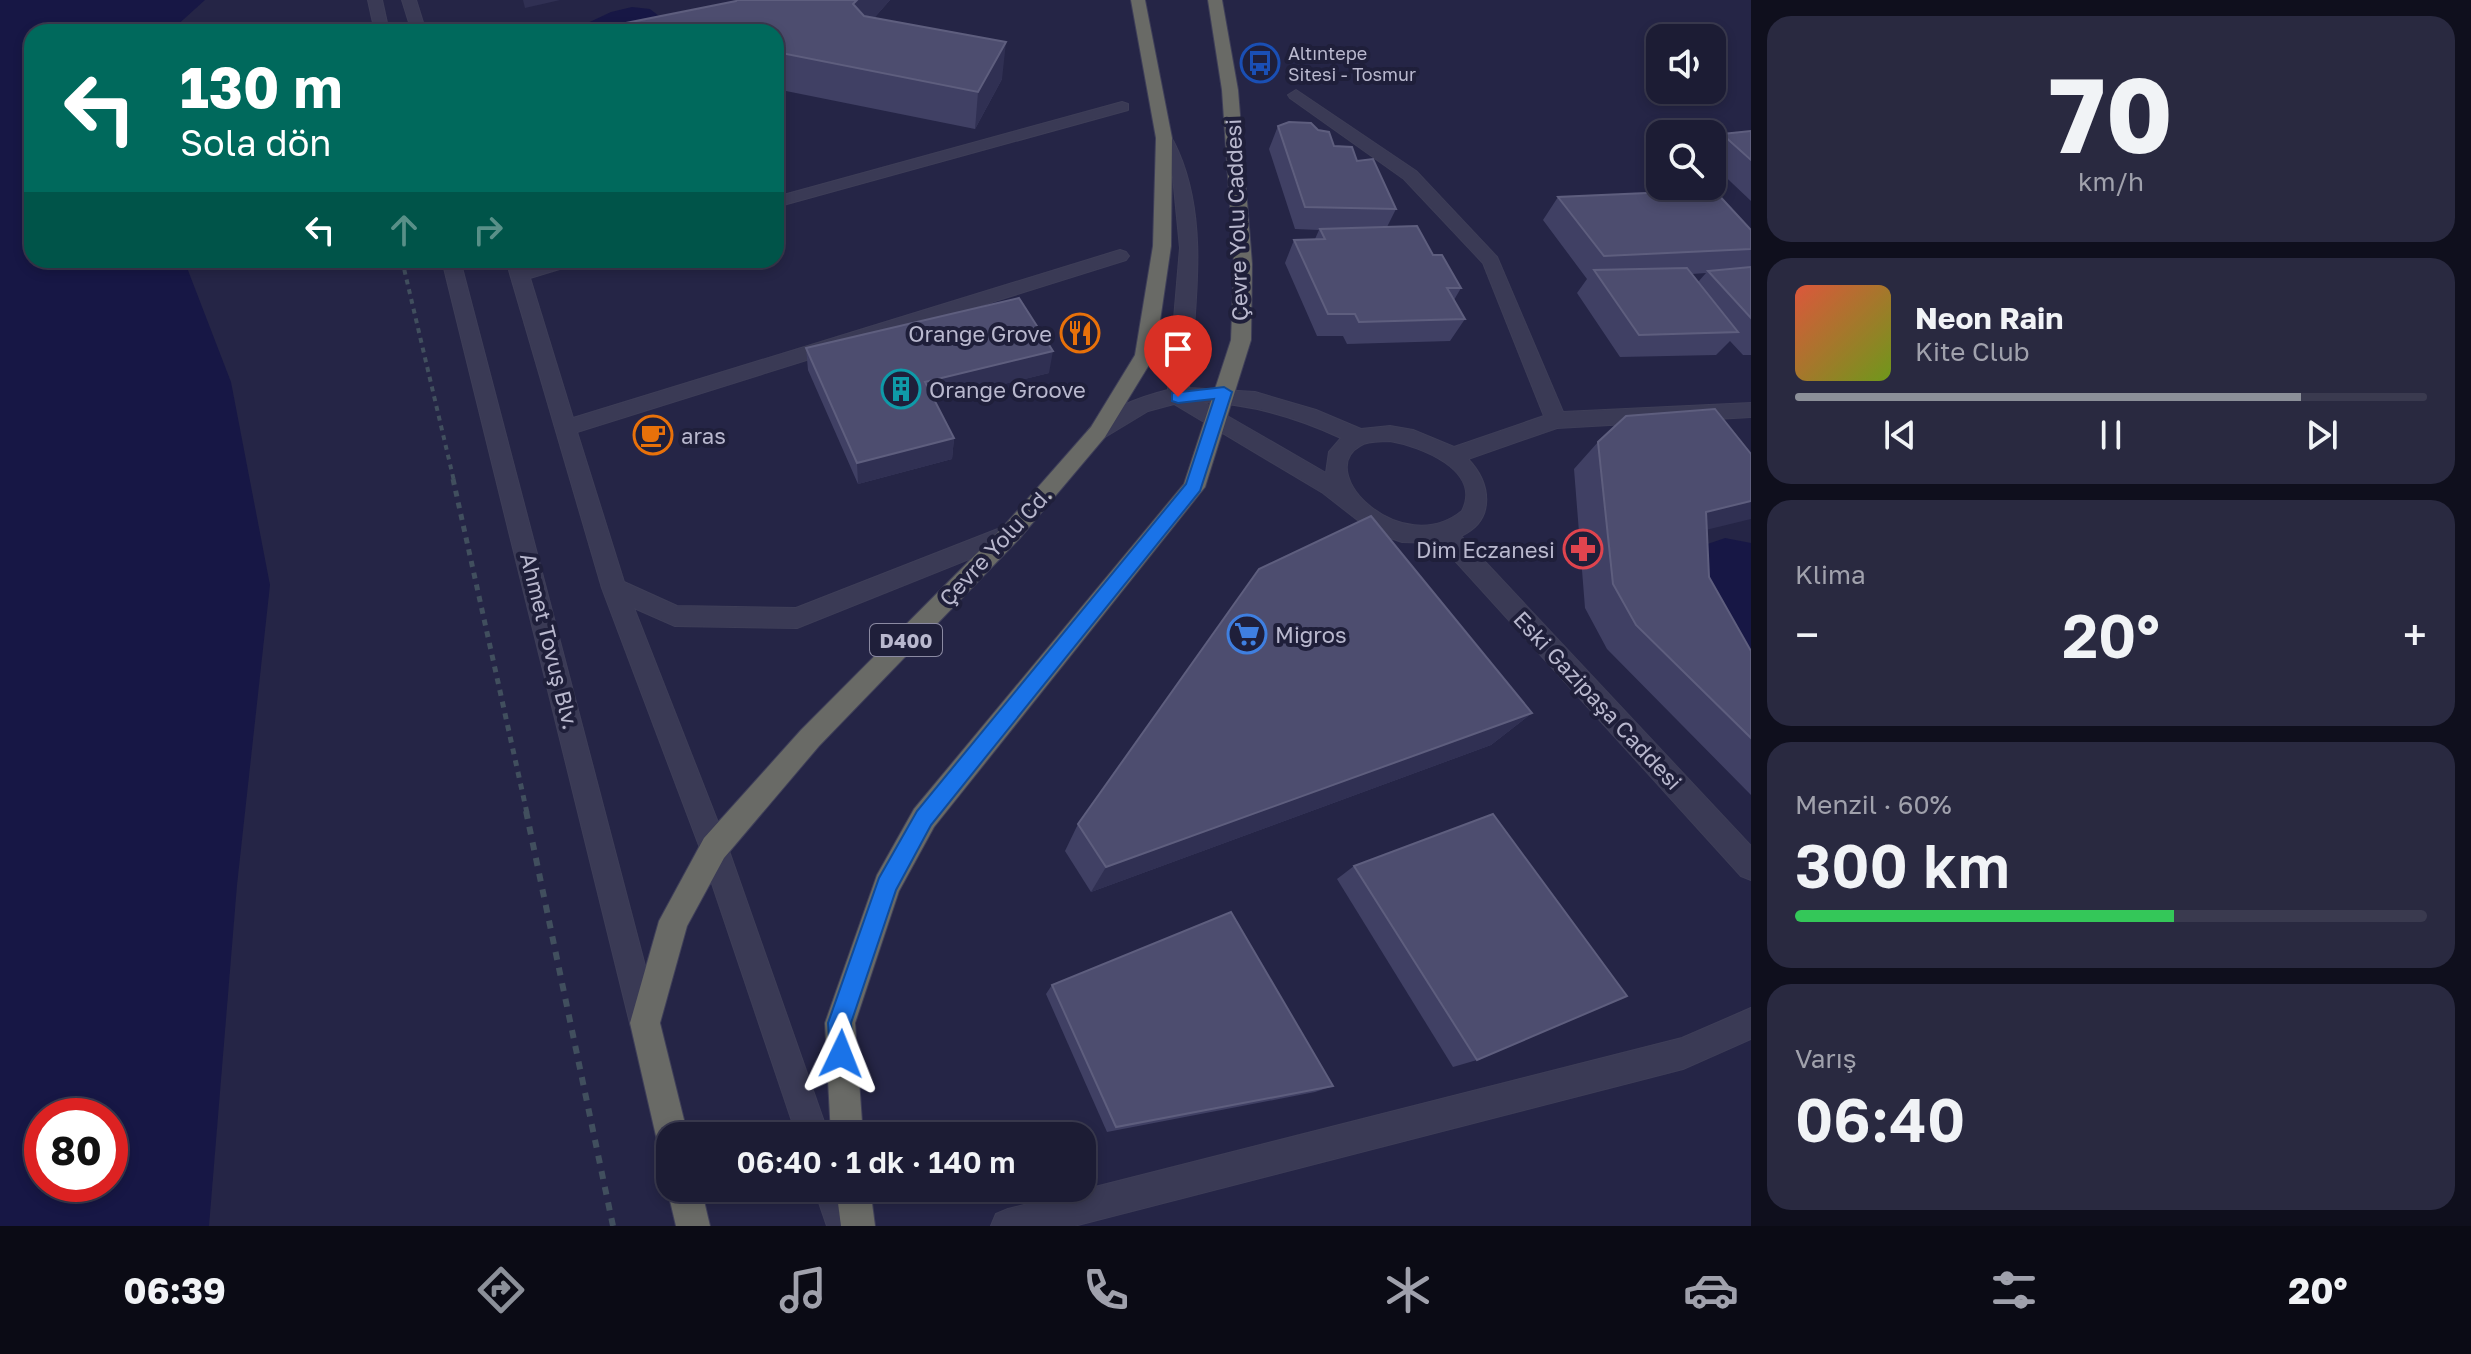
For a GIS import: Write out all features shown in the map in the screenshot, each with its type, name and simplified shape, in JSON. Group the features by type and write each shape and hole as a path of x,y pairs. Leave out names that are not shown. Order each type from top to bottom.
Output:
{"highway":[{"name":"Çevre Yolu Cd.","path":"645,1023 674,921 714,848 810,738 1011,533 1098,432 1145,355 1162,246 1164,138 1138,0"},
{"name":"Çevre Yolu Caddesi","path":"846,1122 840,1023 887,885 924,818 1194,487 1241,340 1243,264 1230,90 1215,0"},
{"name":"D400","path":"645,1023 669,1122"},
{"path":"687,1202 693,1226"},
{"path":"855,1202 858,1226"}],"street":[{"path":"375,0 380,24"},
{"path":"409,0 416,24"},
{"path":"1296,95 1410,175 1491,261 1556,420"},
{"path":"784,200 1122,107"},
{"path":"1164,138 1181,177 1189,248 1178,397"},
{"path":"565,428 1120,256"},
{"name":"Ahmet Tovuş Blv.","path":"453,268 645,1023"},
{"path":"518,268 614,588 714,848 808,1122"},
{"path":"1098,432 1146,404 1224,392 1333,424 1358,437"},
{"path":"1178,397 1286,458 1344,496"},
{"path":"1452,456 1556,420 1751,410"},
{"path":"1375,433 1415,437 1452,456 1466,470 1475,486 1478,502 1473,516 1462,528 1445,534 1426,537 1378,525 1358,512 1344,496 1335,478 1335,461 1343,447 1358,437 1375,433"},
{"path":"614,588 675,616 797,618 1011,533"},
{"name":"Eski Gazipaşa Caddesi","path":"1445,534 1751,866"},
{"path":"1008,1226 1683,1053 1751,1023"},
{"path":"836,1202 844,1226"}],"path":[{"path":"404,268 489,632 613,1226"}],"shaded area":[{"path":"0,0 205,0 178,24 24,24 24,268 187,268 231,382 270,585 237,885 209,1226 0,1226"},
{"path":"632,7 650,9 659,16 659,22 585,24 611,12"},
{"path":"1725,538 1751,543 1751,697 1746,693 1699,547"}],"building":[{"path":"857,0 853,4 864,16 1006,42 978,92 784,54 784,24 621,24 736,1"},
{"path":"1289,122 1311,123 1318,130 1329,132 1334,146 1352,147 1357,161 1373,159 1396,209 1305,207 1278,126"},
{"path":"1751,131 1751,160 1726,138 1726,134"},
{"path":"1646,193 1646,200 1723,200 1751,230 1751,249 1604,256 1558,197"},
{"path":"1417,226 1433,255 1442,255 1461,288 1447,288 1465,319 1359,322 1355,314 1328,314 1294,240 1325,239 1320,229"},
{"path":"1751,267 1751,318 1708,271"},
{"path":"1687,268 1738,332 1639,335 1594,270"},
{"name":"Orange Groove","path":"1019,298 1053,351 925,382 954,438 857,463 806,348"},
{"path":"1715,409 1751,454 1751,501 1706,512 1709,577 1751,651 1751,738 1636,625 1613,584 1598,442 1626,416"},
{"path":"1371,516 1532,713 1106,867 1078,824 1259,569"},
{"path":"1493,814 1627,996 1477,1060 1354,866"},
{"path":"1231,912 1333,1086 1116,1127 1052,985"}],"place":[{"name":"Altıntepe Sitesi - Tosmur","path":"1260,63"},
{"name":"Orange Grove","path":"1080,333"},
{"name":"Orange Groove","path":"901,389"},
{"name":"aras","path":"653,435"},
{"name":"Dim Eczanesi","path":"1583,549"},
{"name":"Migros","path":"1247,634"}],"route":[{"path":"841,1054 840,1023 887,885 924,818 1194,487 1224,392 1178,397"}]}
